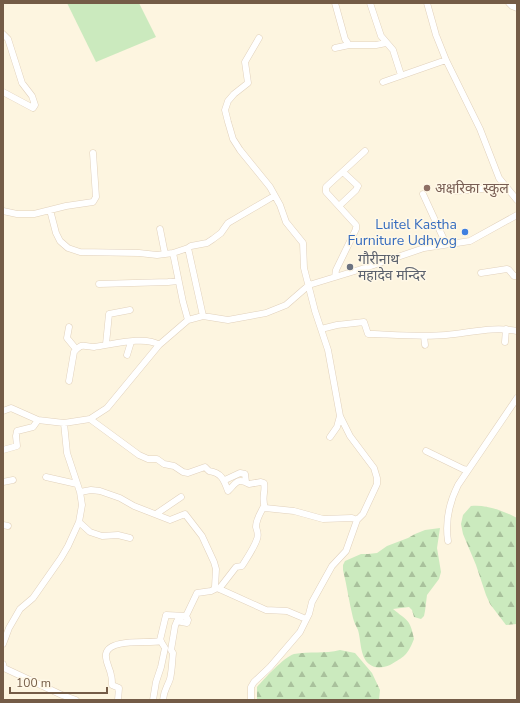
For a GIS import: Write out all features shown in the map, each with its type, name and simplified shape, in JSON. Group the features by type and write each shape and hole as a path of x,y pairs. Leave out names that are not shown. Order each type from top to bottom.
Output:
{"street":[{"path":"335,3 345,39 349,45"},
{"path":"370,3 381,36 393,50 401,75"},
{"path":"427,3 436,35 446,60 480,129 499,178 517,200"},
{"path":"509,3 517,8"},
{"path":"3,34 8,39 22,83 32,96 36,105 33,108 3,92"},
{"path":"251,700 251,687 254,682 270,667 300,632 312,602 332,566 346,551 358,520 363,514 377,484 374,468 350,436 340,416 328,350 304,268 303,243 286,222 280,205 233,139 225,110 228,100 248,83 245,62 259,38"},
{"path":"335,48 349,45 376,45 386,43"},
{"path":"383,82 446,60"},
{"path":"335,277 336,270 356,230 356,224 326,192 326,187 365,151"},
{"path":"3,211 17,214 34,214 93,202 96,197 93,153"},
{"path":"339,206 356,190 358,186 343,172"},
{"path":"456,191 507,187"},
{"path":"423,194 428,208 446,244"},
{"path":"50,210 56,233 60,241 68,248 80,252 139,253 156,255 172,253 191,246 207,243 221,233 228,224 274,196"},
{"path":"3,411 11,408 38,420 64,423 90,419 107,408 159,345 188,320 203,316 228,320 266,313 286,305 309,285 424,248 470,241 517,217"},
{"path":"160,229 165,254"},
{"path":"188,248 203,316"},
{"path":"172,253 188,320"},
{"path":"480,273 507,269 514,276 517,276"},
{"path":"100,284 168,282 178,280"},
{"path":"106,344 109,314 130,310"},
{"path":"321,329 336,325 364,322 368,334 424,336 483,330 506,329 517,331"},
{"path":"69,327 66,338 76,349"},
{"path":"505,342 506,329"},
{"path":"424,336 425,345"},
{"path":"69,381 74,352 82,346 94,347 106,344 149,340 159,345"},
{"path":"127,355 131,342"},
{"path":"448,541 446,529 452,496 517,398"},
{"path":"330,437 337,426 340,416"},
{"path":"90,419 139,455 148,459 157,459 164,464 174,466 183,472 188,473 205,467 209,471 216,472 222,479 225,480 228,491 239,480 243,480 249,484 260,482 264,483 264,506 257,519 257,539 249,555 242,566 236,566 218,588 211,591 197,592 186,616 188,620 187,622 177,621 171,650 173,653 172,668 164,692 163,700"},
{"path":"3,450 17,446 17,431 33,427 38,420"},
{"path":"3,644 8,628 20,609 33,598 61,558 79,522 82,505 80,492 68,453 64,423"},
{"path":"426,451 468,470"},
{"path":"225,480 240,473 245,474 246,482"},
{"path":"46,477 77,484"},
{"path":"3,482 13,480"},
{"path":"80,492 91,490 100,491 121,503 134,506 170,520 185,514 202,536 214,562 216,569 215,587 266,610 287,611 306,619"},
{"path":"156,514 181,497"},
{"path":"264,506 265,508 274,510 298,512 323,519 352,518 358,520"},
{"path":"79,522 90,532 102,536 118,535 130,538"},
{"path":"153,700 165,648 161,641 166,615 186,616"},
{"path":"118,700 118,688 112,685 111,674 106,662 106,653 110,647 124,643 161,641"},
{"path":"3,666 62,695 76,700"}],"green space":[{"path":"67,3 139,3 156,37 96,62"},
{"path":"471,506 482,506 494,509 517,518 517,624 506,625 490,604 486,595 476,565 463,534 461,524 463,515"},
{"path":"440,528 437,548 441,572 439,579 427,595 424,616 421,619 414,617 412,610 409,607 393,609 409,623 414,639 412,645 405,655 390,665 379,668 371,666 366,661 362,653 358,630 354,621 343,570 345,561 361,554 377,553 387,546 425,530"},
{"path":"340,650 355,653 372,673 380,690 379,700 257,700 257,687 285,659 294,654 300,653"}],"place":[{"name":"अक्षरिका स्कुल","path":"427,188"},
{"name":"Luitel Kastha Furniture Udhyog","path":"465,232"},
{"name":"गौरीनाथ महादेव मन्दिर","path":"350,267"}]}
